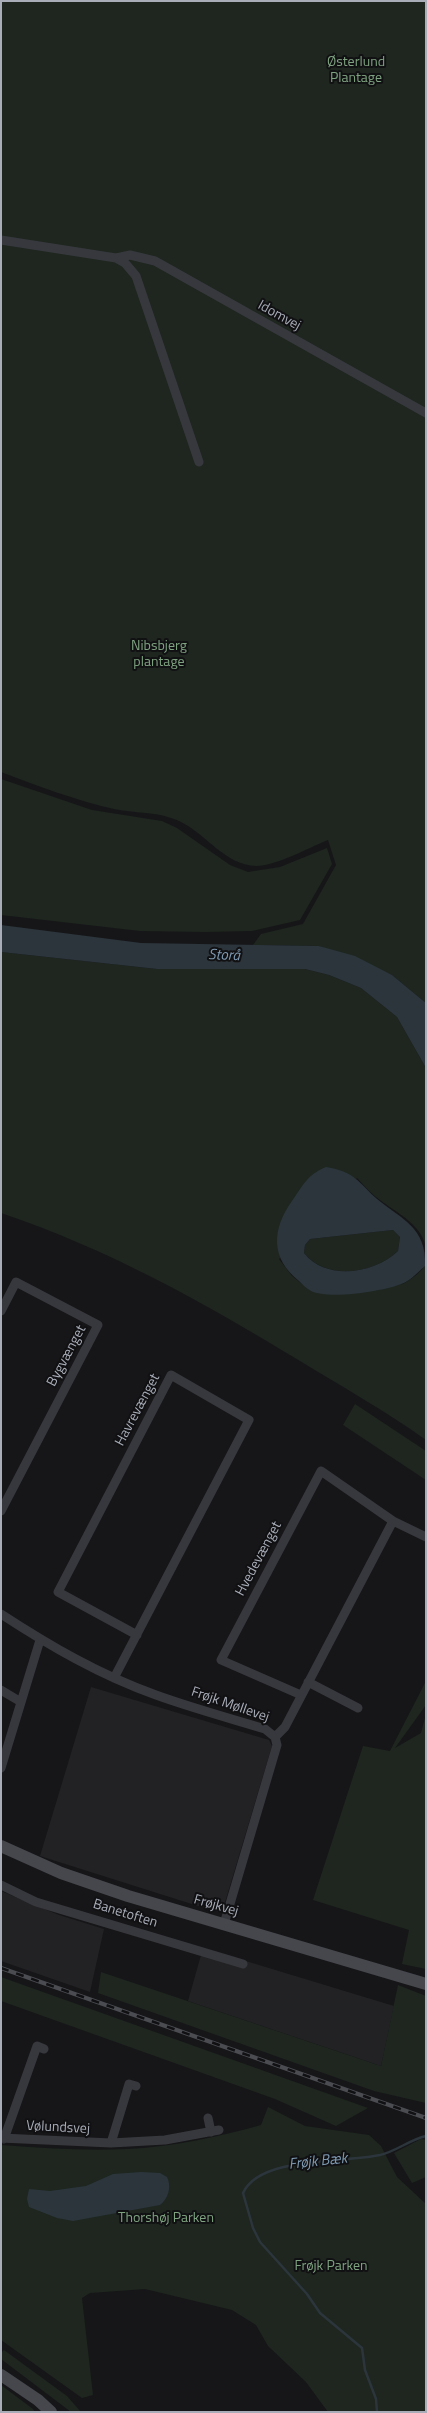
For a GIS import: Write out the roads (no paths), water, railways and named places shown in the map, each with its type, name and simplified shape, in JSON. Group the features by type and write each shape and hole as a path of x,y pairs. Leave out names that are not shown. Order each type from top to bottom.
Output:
{"street":[{"name":"Idomvej","path":"1,240 116,258 130,255 155,261 426,413"},
{"path":"116,258 125,263 136,276 199,462"},
{"name":"Bygvænget","path":"1,1311 16,1282 98,1325 1,1511"},
{"name":"Havrevænget","path":"114,1678 249,1420 171,1375 58,1592 137,1634"},
{"name":"Hvedevænget","path":"301,1695 222,1660 321,1471 393,1521 426,1537"},
{"path":"275,1737 285,1727 393,1521"},
{"name":"Frøjk Møllevej","path":"1,1614 40,1640 81,1663 114,1678 156,1695 265,1729 275,1737 277,1745 224,1924"},
{"path":"1,1768 40,1640"},
{"path":"308,1682 358,1708"},
{"path":"1,1690 21,1702"},
{"name":"Frøjkvej","path":"1,1846 61,1873 128,1896 426,1984"},
{"name":"Banetoften","path":"1,1885 36,1902 243,1964"},
{"name":"Vølundsvej","path":"44,2049 37,2046 3,2138 111,2143 165,2140 215,2131 208,2118"},
{"path":"111,2143 129,2084 136,2086"},
{"path":"1,2375 38,2400 51,2412"}],"water":[{"name":"Storå","path":"1,925 141,943 319,946 355,956 392,975 426,1003 426,1068 397,1017 361,988 329,975 305,969 157,969 1,952"},
{"path":"326,1167 350,1175 411,1225 422,1242 425,1266 404,1283 396,1286 344,1295 319,1294 311,1291 290,1272 283,1263 277,1243 281,1222 285,1212 306,1181 314,1173","holes":["393,1230 400,1237 398,1251 388,1259 364,1269 337,1271 325,1268 313,1262 304,1253 305,1245 310,1239"]},
{"path":"160,2173 167,2177 168,2192 165,2200 160,2205 73,2221 57,2218 29,2207 27,2199 29,2189 50,2191 86,2186 113,2174"}],"waterway":[{"name":"Frøjk Bæk","path":"377,2412 376,2399 365,2370 362,2348 320,2313 307,2294 260,2242 253,2228 243,2193 252,2181 284,2167 380,2155 426,2136"}],"railway":[{"path":"1,1968 426,2118"}],"park label":[{"name":"Østerlund Plantage","path":"356,72"},
{"name":"Nibsbjerg plantage","path":"159,656"},
{"name":"Thorshøj Parken","path":"166,2219"},
{"name":"Frøjk Parken","path":"331,2267"}]}
